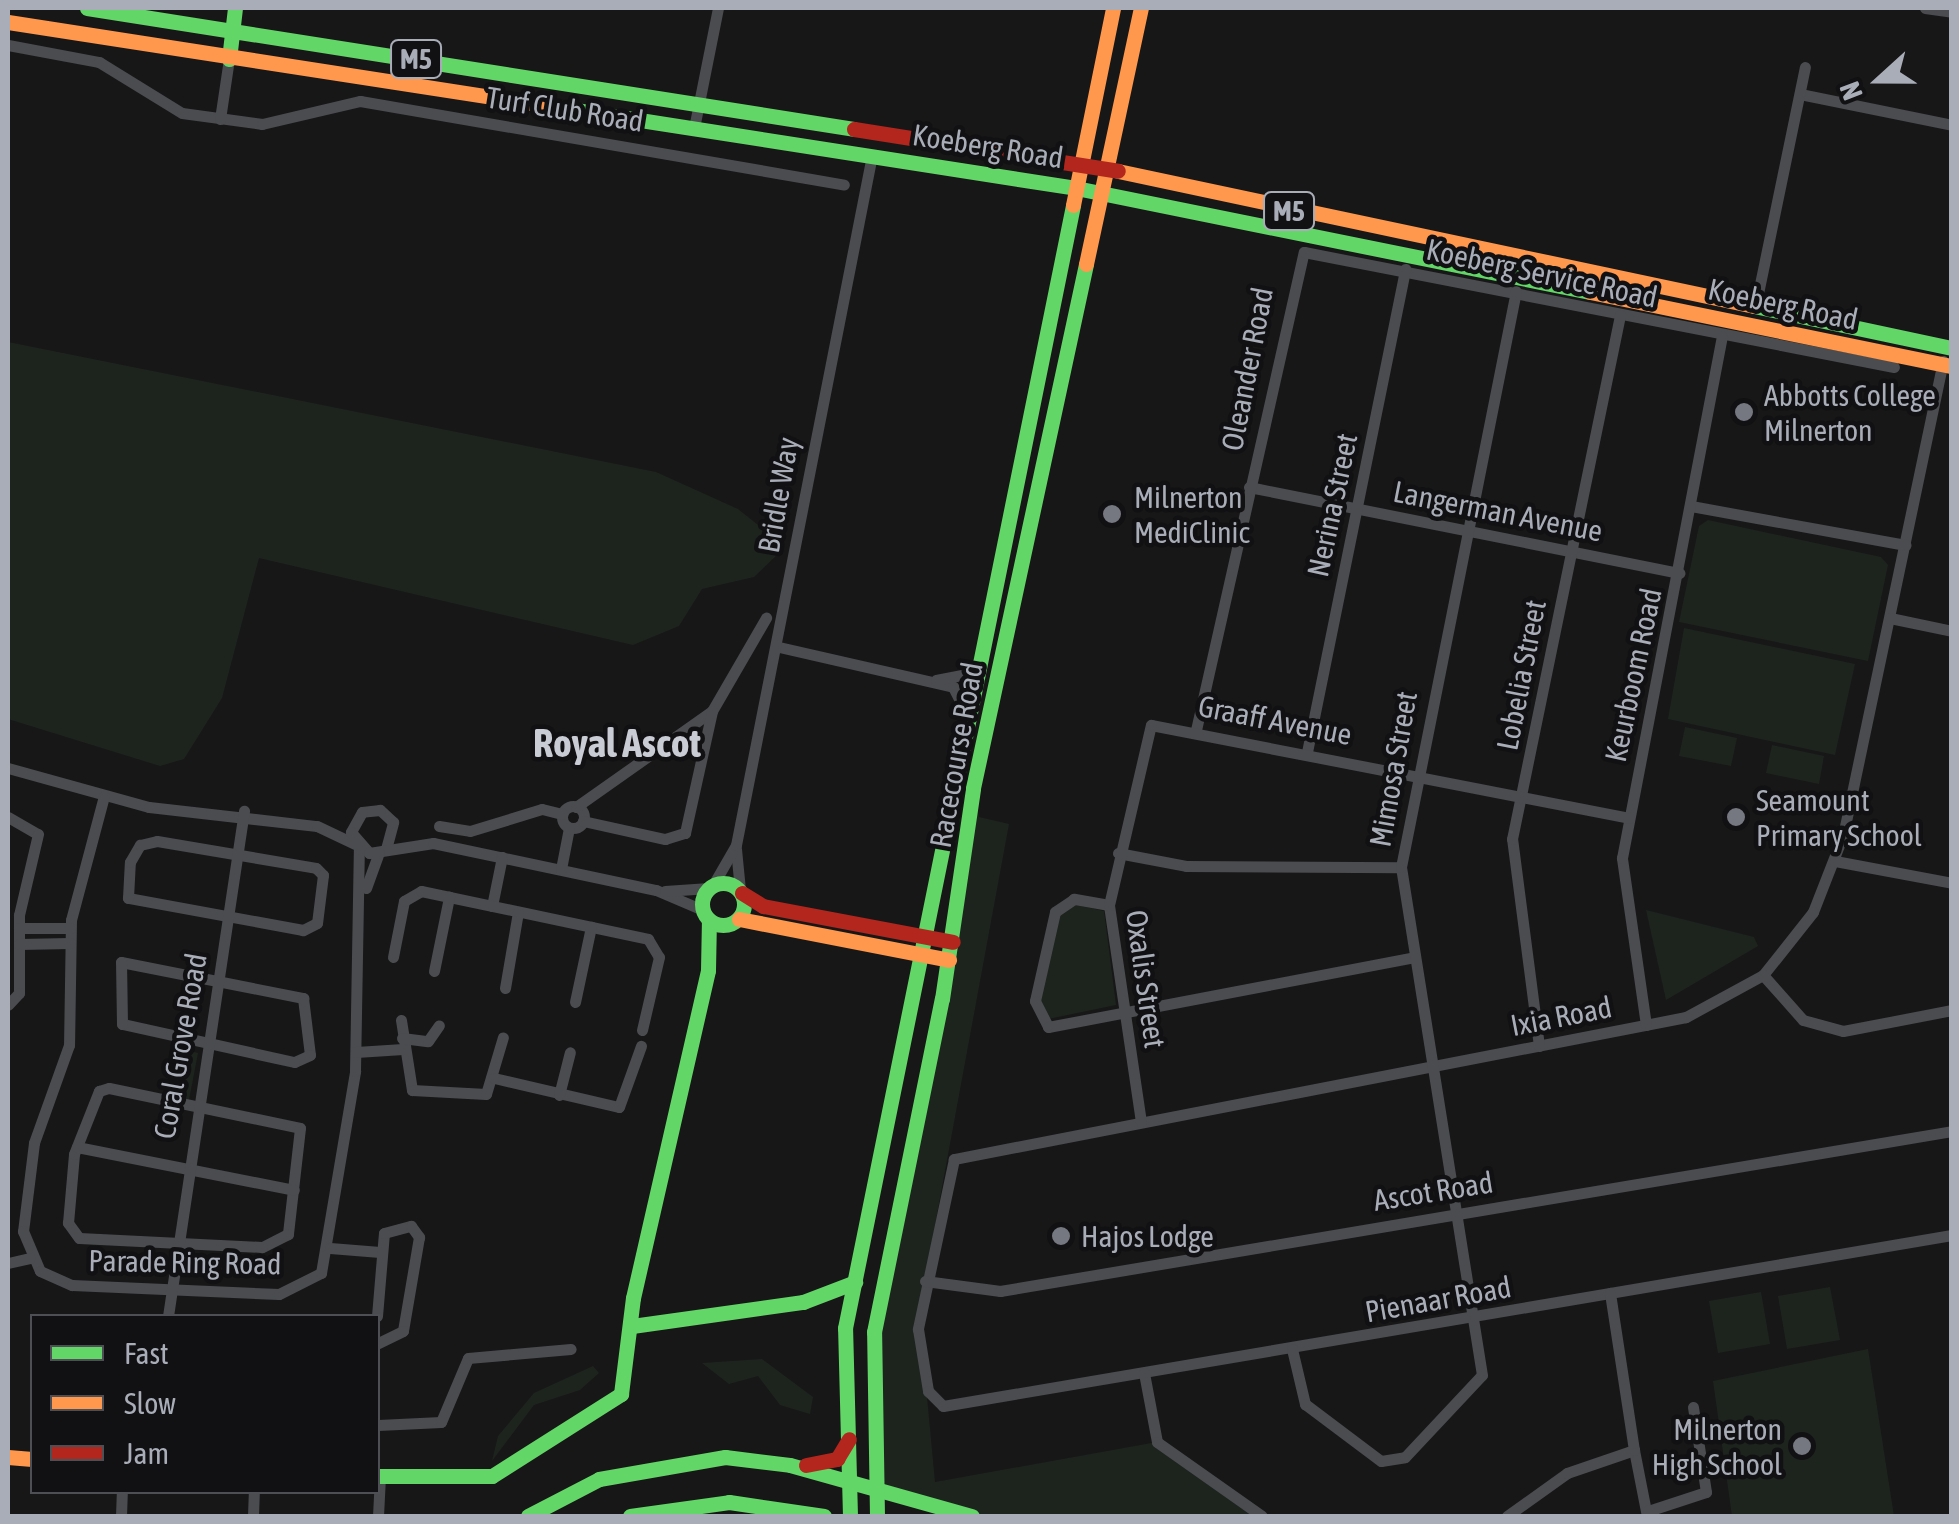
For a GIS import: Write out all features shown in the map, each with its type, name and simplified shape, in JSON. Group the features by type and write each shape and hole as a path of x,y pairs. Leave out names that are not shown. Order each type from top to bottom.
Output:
{"main road":[{"name":"Koeberg Road","path":"87,8 1103,168 1949,347"},
{"path":"229,59 235,8"},
{"name":"Racecourse Road","path":"850,1516 846,1328 1112,8"},
{"name":"Racecourse Road","path":"877,1516 870,1356 949,960 973,788 1097,192 1140,8"},
{"name":"Koeberg Road","path":"8,22 1076,188 1947,365"},
{"path":"380,1476 503,1472 615,1402 630,1373 632,1326 708,970 706,915 711,886 741,892 763,906 952,942"},
{"path":"708,970 737,921 741,892"},
{"path":"706,915 949,960"},
{"path":"632,1326 803,1302 854,1282"},
{"path":"803,1302 828,1305 846,1328"},
{"path":"790,1465 834,1460 849,1439"},
{"path":"528,1516 646,1465 724,1457 790,1465 972,1516"},
{"path":"630,1516 729,1502 824,1516"}],"street":[{"path":"694,128 718,8"},
{"path":"1925,8 1952,12"},
{"name":"Turf Club Road","path":"8,46 100,62 169,108 220,119 262,124 360,101 844,185"},
{"path":"220,119 229,59"},
{"path":"1755,308 1806,68"},
{"path":"1800,94 1952,125"},
{"name":"Bridle Way","path":"741,892 736,845 779,647 872,155"},
{"name":"Koeberg Service Road","path":"1300,254 1405,269 1722,336 1894,367"},
{"name":"Oleander Road","path":"1196,730 1300,254"},
{"name":"Nerina Street","path":"1307,752 1405,269"},
{"name":"Mimosa Street","path":"1292,1349 1305,1404 1390,1462 1479,1384 1475,1318 1400,867 1415,774 1516,292"},
{"name":"Lobelia Street","path":"1539,1046 1511,858 1620,315"},
{"name":"Keurboom Road","path":"1646,1025 1622,870 1628,818 1680,573 1722,336"},
{"name":"Ixia Road","path":"934,1402 918,1329 925,1281 954,1158 1646,1025 1724,1001 1763,975 1812,912 1835,860 1949,347"},
{"name":"Langerman Avenue","path":"1249,487 1680,573"},
{"path":"1691,506 1905,545"},
{"path":"569,828 583,820 678,838 712,711 766,618"},
{"path":"1890,618 1952,631"},
{"path":"779,647 953,687 968,719"},
{"path":"931,680 968,674 980,659"},
{"path":"439,826 470,831 542,809 562,814 684,735 712,711"},
{"name":"Graaff Avenue","path":"1148,728 1196,730 1628,818"},
{"name":"Oxalis Street","path":"1142,1122 1109,905 1148,728"},
{"path":"684,735 706,740"},
{"path":"8,768 104,796 244,811 317,826 357,846 383,851 433,843"},
{"path":"8,1262 29,1258 31,1160 69,1044 70,928 104,796"},
{"path":"576,807 583,820"},
{"path":"317,826 380,810 393,822 433,843 656,890 706,915"},
{"name":"Coral Grove Road","path":"168,1314 184,1167 244,811"},
{"path":"561,869 569,828 562,814"},
{"path":"358,815 362,901"},
{"path":"8,816 38,834 18,928 19,993 8,1005"},
{"path":"380,1252 330,1248 356,1052 350,960 362,901 393,822"},
{"path":"147,841 316,868 321,896 310,929 227,918 128,898 122,889 147,841"},
{"name":"Bridle Way","path":"711,886 736,845"},
{"path":"1118,853 1186,866 1400,867"},
{"path":"492,906 502,858"},
{"path":"1835,860 1952,883"},
{"path":"656,890 711,886"},
{"path":"393,958 408,896 449,897 591,927 658,948 642,1030"},
{"path":"434,971 449,897"},
{"path":"1109,905 1074,900 1054,912 1034,1016 1056,1027 1414,957"},
{"path":"505,988 518,912"},
{"path":"576,1002 591,927"},
{"path":"18,928 70,928"},
{"path":"19,944 70,942"},
{"path":"116,967 217,980 303,998 310,1055 294,1062 206,1042 118,1021 116,967"},
{"path":"1763,975 1803,1020 1844,1031 1952,1010"},
{"path":"401,1020 412,1090 480,1096 494,1078 502,1036"},
{"path":"356,1052 428,1042 439,1024"},
{"path":"494,1078 560,1095 624,1104 641,1046"},
{"path":"560,1095 570,1052"},
{"path":"103,1088 300,1128 288,1234 274,1245 90,1242 72,1232 77,1147 103,1088"},
{"name":"Ascot Road","path":"925,1281 1000,1291 1952,1131"},
{"path":"77,1147 294,1190"},
{"path":"377,1314 380,1252 389,1226 417,1230 403,1330 380,1342"},
{"name":"Pienaar Road","path":"934,1402 1292,1349 1952,1235"},
{"name":"Parade Ring Road","path":"29,1258 72,1285 294,1290 321,1273 330,1248"},
{"path":"1610,1293 1647,1514 1706,1492 1693,1407"},
{"path":"380,1425 442,1422 468,1358 571,1349"},
{"path":"1144,1373 1157,1442 1262,1516"},
{"path":"1508,1516 1567,1473 1634,1450"}],"shaded area":[{"path":"8,342 656,472 738,509 773,537 778,554 754,577 702,589 679,626 633,645 259,558 222,698 184,759 160,766 8,719"},
{"path":"1708,520 1881,557 1888,565 1868,661 1679,622 1699,526"},
{"path":"1684,628 1855,664 1835,755 1668,719"},
{"path":"1685,727 1737,738 1731,766 1679,756"},
{"path":"1772,745 1824,756 1819,784 1766,773"},
{"path":"973,788 979,817 1009,824 919,1312 935,1482 1157,1442 1262,1516 972,1516 878,1492 870,1379"},
{"path":"1072,904 1104,911 1116,1005 1048,1019 1039,1011 1056,917"},
{"path":"1646,910 1754,937 1758,946 1666,1000"},
{"path":"183,1049 198,1053 189,1100 174,1097"},
{"path":"1830,1287 1840,1340 1787,1349 1778,1296"},
{"path":"1761,1292 1770,1344 1718,1353 1709,1301"},
{"name":"Milnerton High School","path":"1868,1349 1894,1516 1732,1516 1713,1381"},
{"path":"762,1359 813,1397 810,1414 780,1405 758,1376 729,1384 702,1363"},
{"path":"593,1366 599,1373 580,1390 534,1405 492,1461 498,1436 534,1393"}],"traffic: fast":[{"path":"87,8 854,129"},
{"path":"229,59 235,8"},
{"path":"550,106 1076,188 1590,292"},
{"path":"850,1516 845,1328 1073,205"},
{"path":"877,1516 874,1332 942,999 973,788 1086,264"},
{"path":"1754,306 1952,348"},
{"path":"723,883 738,889 744,904 738,919 723,925 708,919 702,904 708,889 723,883"},
{"path":"380,1476 492,1476 621,1394 633,1298 708,970 709,920"},
{"path":"632,1326 803,1302 855,1282"},
{"path":"528,1516 599,1479 725,1457 790,1465 972,1516"},
{"path":"630,1516 729,1502 824,1516"}],"traffic: slow":[{"path":"1073,205 1113,8"},
{"path":"1086,264 1141,8"},
{"path":"8,22 550,106"},
{"path":"1118,171 1754,306"},
{"path":"1590,292 1952,366"},
{"path":"739,919 949,960"},
{"path":"8,1457 30,1459"}],"traffic: jam":[{"path":"854,129 1118,171"},
{"path":"742,893 763,906 953,942"},
{"path":"806,1465 837,1459 849,1439"}],"place":[{"name":"Abbotts College Milnerton","path":"1744,412"},
{"name":"Milnerton MediClinic","path":"1112,514"},
{"name":"Seamount Primary School","path":"1736,817"},
{"name":"Hajos Lodge","path":"1061,1236"},
{"name":"Milnerton High School","path":"1802,1446"}],"district":[{"name":"Royal Ascot","path":"617,743"}]}
